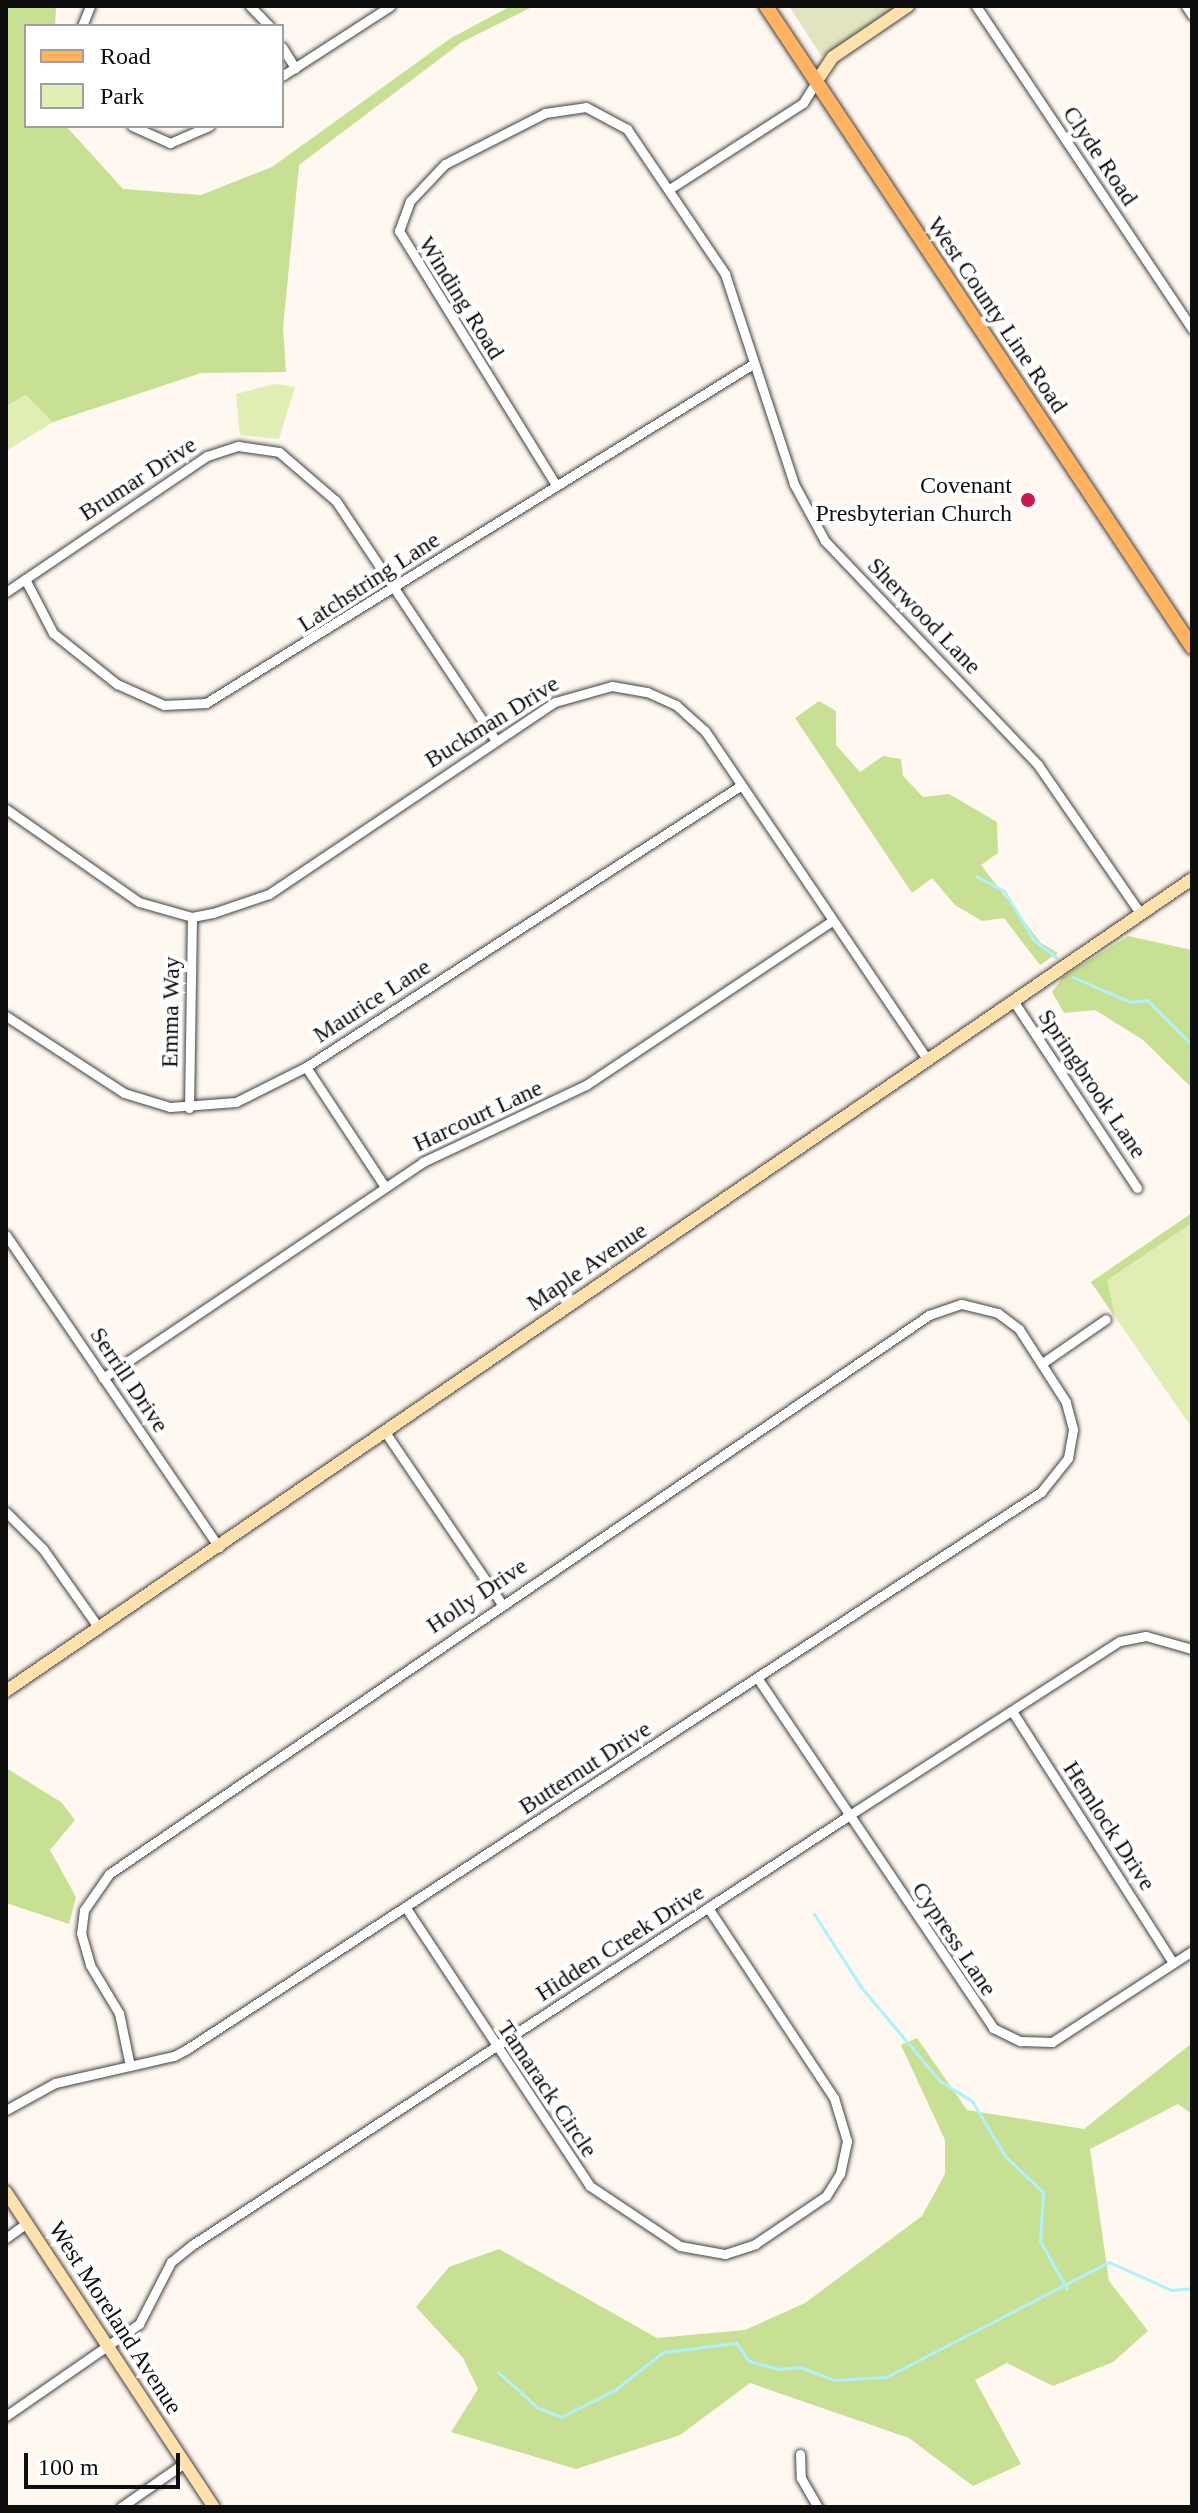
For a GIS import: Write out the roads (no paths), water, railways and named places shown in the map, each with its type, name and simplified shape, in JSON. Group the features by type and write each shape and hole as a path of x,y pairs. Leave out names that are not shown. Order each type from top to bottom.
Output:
{"main road":[{"name":"West County Line Road","path":"766,6 1191,642"}],"street":[{"path":"250,6 267,24"},
{"path":"284,75 390,6"},
{"path":"671,188 803,103 833,57 908,6"},
{"name":"Clyde Road","path":"976,6 1192,329"},
{"path":"1186,6 1192,15"},
{"path":"284,50 295,68"},
{"name":"Winding Road","path":"556,485 404,249 403,217 445,164 491,136 572,107 618,120 671,188"},
{"path":"136,128 170,143 204,128"},
{"name":"Sherwood Lane","path":"671,188 725,274 794,484 825,541 1038,765 1140,913"},
{"name":"Latchstring Lane","path":"25,579 61,642 137,696 176,707 230,694 556,485 753,364"},
{"name":"Brumar Drive","path":"6,592 207,456 238,446 279,452 303,466 336,501 496,741"},
{"name":"Buckman Drive","path":"192,917 269,894 496,741 578,692 629,687 690,717 928,1060"},
{"name":"Maurice Lane","path":"6,1016 105,1084 189,1108 236,1102 306,1067 740,786"},
{"path":"6,809 124,893 192,917"},
{"name":"Maple Avenue","path":"6,1691 1192,879"},
{"name":"Emma Way","path":"189,1108 192,917"},
{"name":"Harcourt Lane","path":"103,1378 385,1187 586,1085 832,921"},
{"name":"Springbrook Lane","path":"1014,1002 1137,1188"},
{"path":"306,1067 385,1187"},
{"name":"Serrill Drive","path":"6,1235 219,1547"},
{"name":"Holly Drive","path":"130,2066 119,2013 83,1948 81,1918 99,1884 501,1603 939,1309 961,1304 998,1313 1044,1362"},
{"path":"1044,1362 1106,1319"},
{"name":"Butternut Drive","path":"6,2110 55,2083 187,2049 758,1679 1053,1479 1068,1458 1073,1429 1044,1362"},
{"path":"385,1432 501,1603"},
{"path":"6,1512 43,1549 99,1628"},
{"name":"Hidden Creek Drive","path":"6,2416 111,2350 146,2317 171,2262 192,2245 848,1816 1120,1641 1146,1636 1192,1649"},
{"name":"Cypress Lane","path":"758,1679 973,2007 1005,2036 1052,2042 1069,2035 1192,1951"},
{"name":"Hemlock Drive","path":"1012,1711 1173,1963"},
{"name":"Tamarack Circle","path":"406,1908 494,2047 590,2186 689,2250 725,2254 755,2244 826,2196 844,2163 846,2130 834,2098 709,1909"},
{"name":"West Moreland Avenue","path":"6,2192 214,2507"},
{"path":"6,2238 27,2223"},
{"path":"800,2454 801,2478 818,2507"},
{"path":"121,2507 184,2463"}],"waterway":[{"path":"976,876 1004,891 1034,940 1056,957"},
{"path":"1073,977 1130,1002 1147,1000 1192,1045"},
{"path":"814,1914 861,1987 940,2081 972,2101 1005,2156 1043,2192 1040,2241 1067,2289"},
{"path":"498,2372 538,2408 561,2417 615,2390 663,2352 736,2343 749,2361 778,2369 800,2367 834,2380 886,2377 1109,2262 1171,2290 1192,2288"}],"place":[{"name":"Covenant Presbyterian Church","path":"1028,500"}]}
